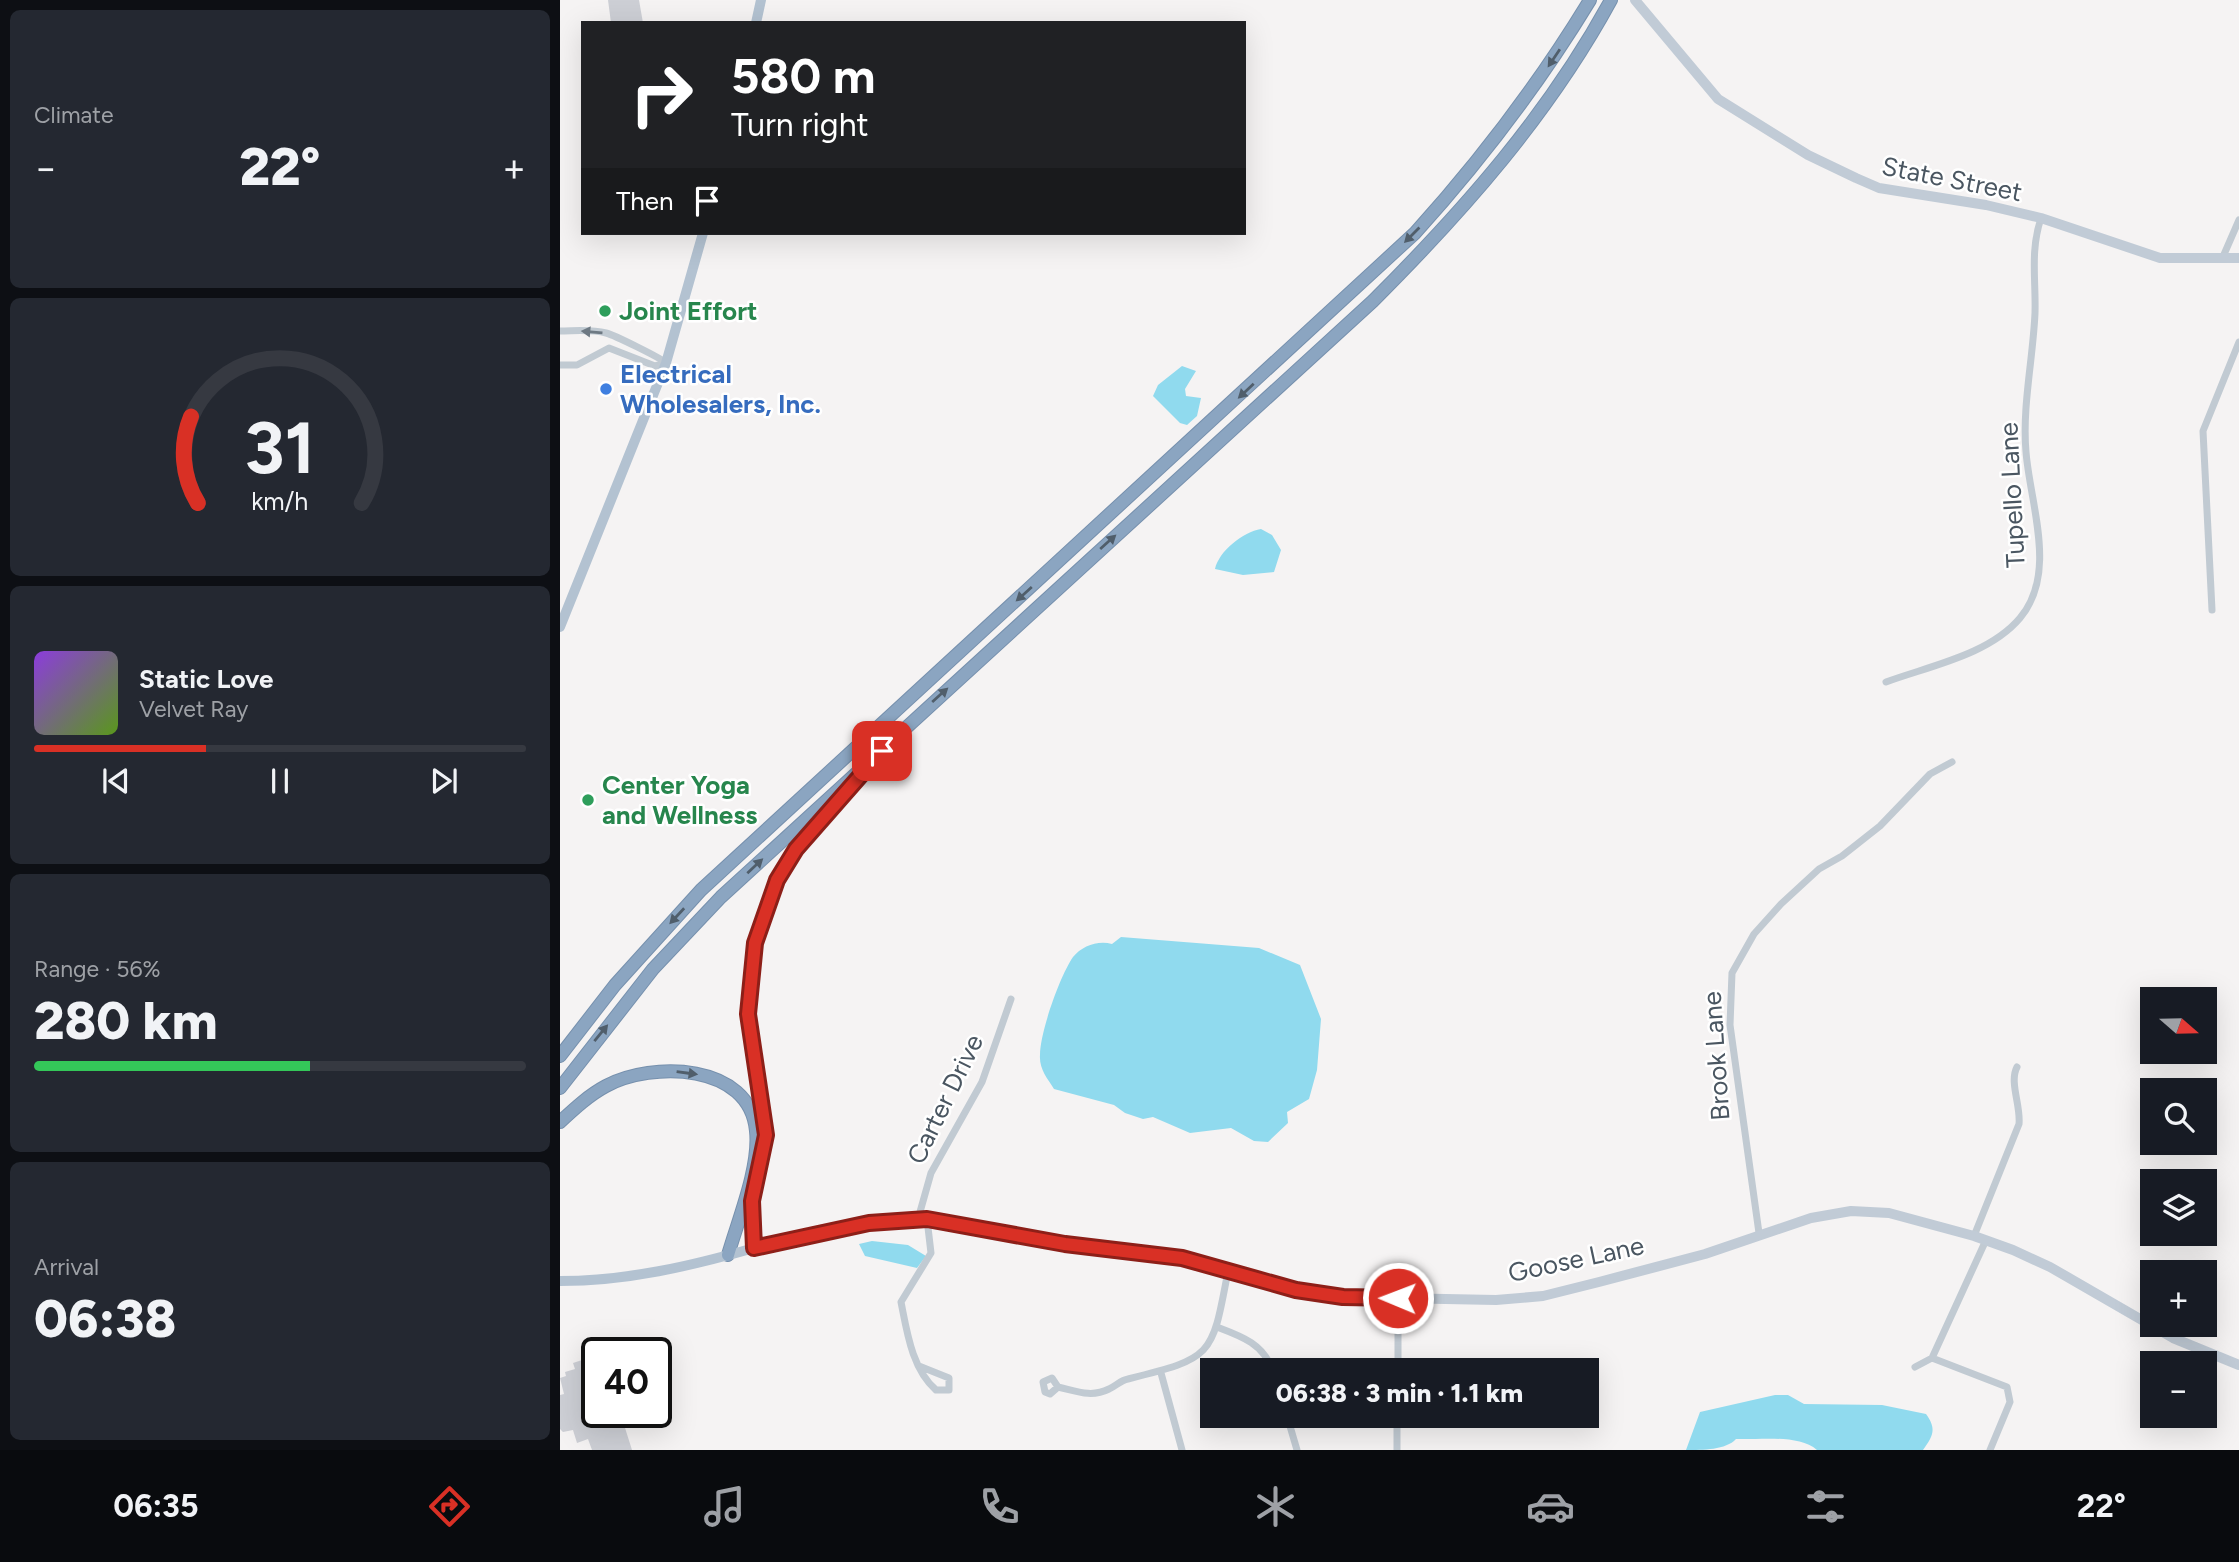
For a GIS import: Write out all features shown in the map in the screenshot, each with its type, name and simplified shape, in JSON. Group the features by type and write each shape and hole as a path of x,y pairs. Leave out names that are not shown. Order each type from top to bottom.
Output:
{"highway":[{"path":"560,1051 655,939 701,890 1415,233 1463,180 1517,112 1590,0"},
{"path":"560,1088 653,969 721,897 1373,301 1440,234 1495,171 1539,113 1593,34 1611,0"},
{"path":"754,1248 752,1201 766,1135 748,1014 755,943 777,880 796,849 826,811 901,731"},
{"path":"560,1056 583,1025"},
{"path":"560,1122 606,1086 633,1075 662,1071 690,1072 714,1079 735,1092 749,1107 756,1129 756,1152 728,1255"}],"main road":[{"path":"756,21 761,0"},
{"path":"560,627 666,363 702,235"},
{"name":"Goose Lane","path":"560,1281 632,1276 754,1248"}],"street":[{"name":"State Street","path":"1635,0 1718,99 1808,155 1879,188 1986,205 2040,218 2160,258 2239,258"},
{"name":"Tupello Lane","path":"1886,682 1994,640 2020,618 2035,589 2040,560 2025,450 2035,310 2034,240 2040,218"},
{"path":"2222,259 2239,220"},
{"path":"560,331 589,330 609,334 621,342 660,356 666,363 655,366 609,348 577,365 560,365"},
{"path":"2212,610 2203,431 2239,342"},
{"name":"Brook Lane","path":"1759,1233 1730,1025 1731,973 1754,934 1781,904 1819,869 1842,856 1880,826 1930,774 1952,762"},
{"name":"Carter Drive","path":"923,1219 931,1173 982,1082 1011,999"},
{"path":"1974,1236 2019,1124 2021,1109 2013,1074 2017,1067"},
{"name":"Goose Lane","path":"754,1248 869,1223 923,1219 1077,1245 1182,1258 1296,1290 1343,1297 1496,1300 1543,1296 1705,1254 1759,1233 1811,1218 1851,1211 1889,1213 1986,1240 2050,1267 2173,1338 2239,1365"},
{"path":"919,1366 949,1378 949,1390 936,1390 919,1366 901,1302 931,1253 923,1219"},
{"path":"1915,1367 1932,1358 1986,1240"},
{"path":"1058,1387 1091,1395 1108,1390 1124,1379 1161,1373 1190,1362 1206,1349 1217,1327 1228,1271"},
{"path":"1398,1298 1398,1358"},
{"path":"1217,1327 1253,1343 1267,1358"},
{"path":"1932,1358 2007,1387 2010,1402 1990,1450"},
{"path":"1161,1373 1182,1450"},
{"path":"1291,1428 1297,1450"},
{"path":"1397,1450 1398,1428"}],"water":[{"path":"1182,366 1196,371 1185,389 1186,396 1201,398 1197,416 1187,425 1180,423 1153,396 1158,385"},
{"path":"1261,529 1272,535 1281,550 1274,572 1243,575 1215,569 1221,556 1233,543"},
{"path":"1121,937 1259,948 1300,965 1321,1019 1317,1070 1309,1099 1287,1112 1288,1123 1268,1142 1254,1141 1231,1128 1190,1133 1153,1117 1143,1119 1125,1113 1114,1105 1054,1089 1042,1069 1040,1055 1047,1019 1062,977 1073,957 1081,950 1096,943 1112,944"},
{"path":"872,1241 908,1245 926,1256 917,1268 865,1256 859,1244"},
{"path":"1775,1395 1788,1395 1804,1404 1882,1405 1926,1414 1933,1428 1923,1450 1817,1450 1789,1440 1736,1439 1720,1447 1686,1450 1700,1412"}],"building":[{"path":"608,0 639,0 643,21 611,21"},
{"path":"581,1360 581,1428 625,1428 632,1450 592,1450 588,1439 577,1443 573,1430 563,1432 560,1429 560,1395 564,1394 560,1378 566,1376 565,1372 575,1369 573,1363"}],"place":[{"name":"Joint Effort","path":"605,311"},
{"name":"Electrical Wholesalers, Inc.","path":"606,389"},
{"name":"Center Yoga and Wellness","path":"588,800"}],"route":[{"path":"882,751 826,811 796,849 777,880 755,943 749,980 748,1014 766,1135 752,1201 754,1248 869,1223 927,1219 956,1222 1065,1244 1182,1258 1296,1290 1343,1297 1398,1298"}]}
